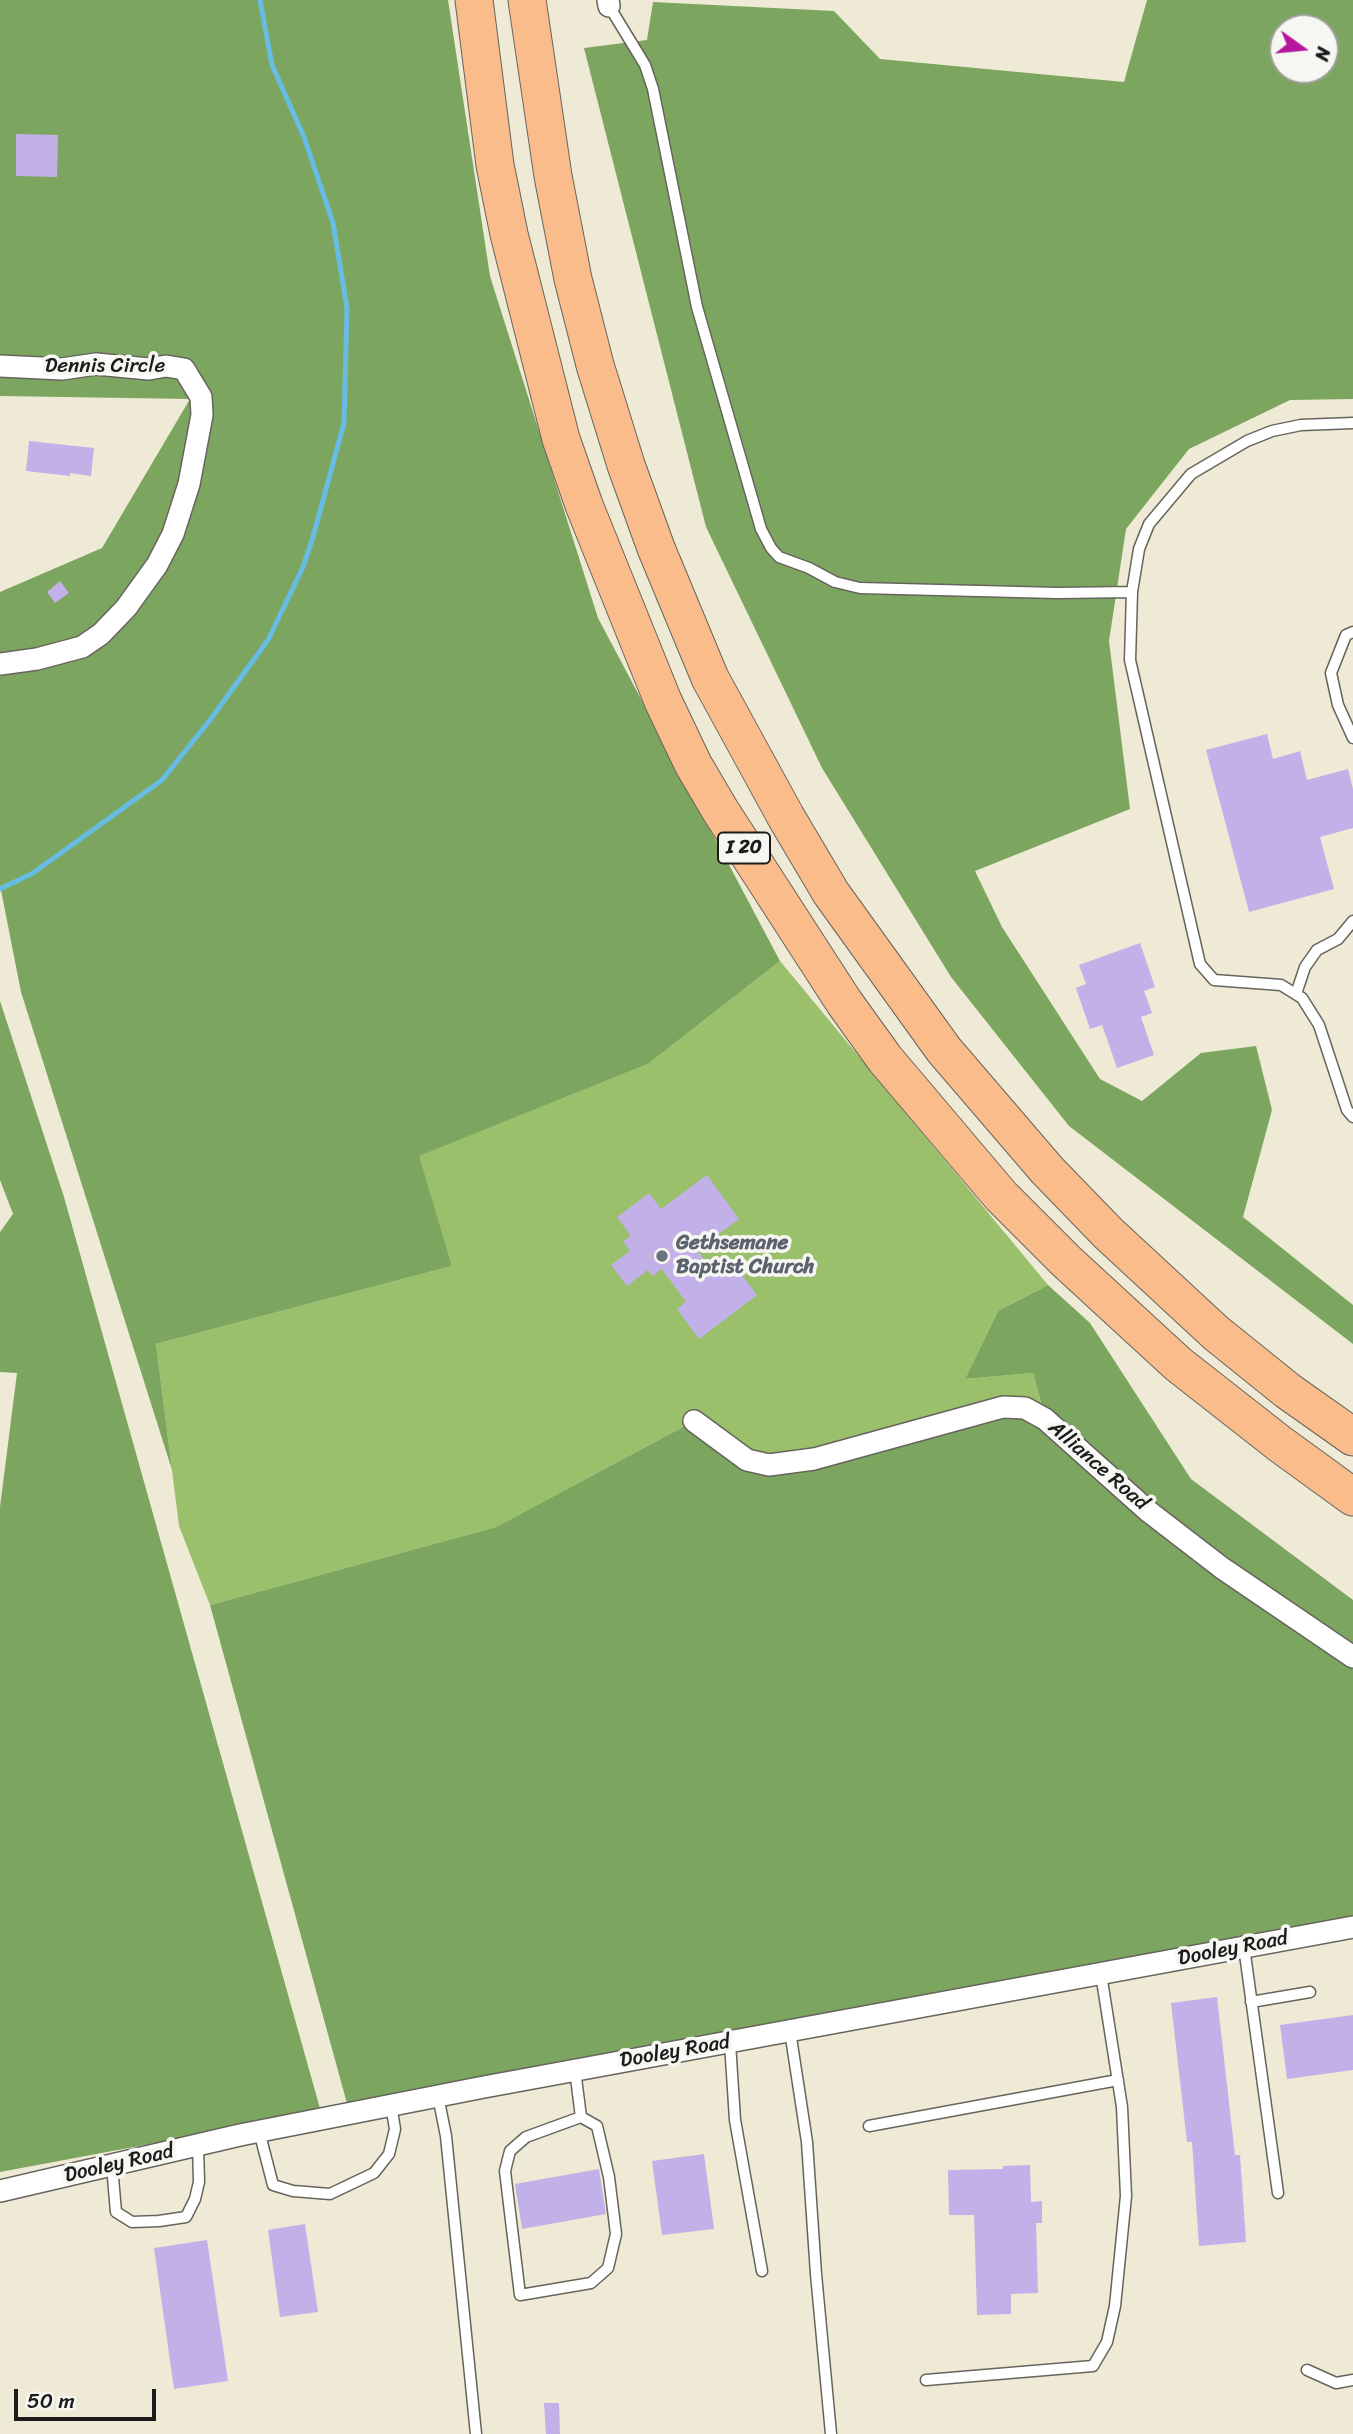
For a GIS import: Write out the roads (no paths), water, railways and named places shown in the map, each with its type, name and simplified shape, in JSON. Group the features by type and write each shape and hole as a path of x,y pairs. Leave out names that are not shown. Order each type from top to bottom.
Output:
{"highway":[{"name":"I 20","path":"474,0 495,165 509,234 561,439 584,505 663,701 693,764 720,810 844,1002 885,1059 1001,1196 1066,1261 1178,1364 1353,1497"},
{"name":"I 20","path":"527,0 551,162 573,279 594,365 656,548 710,678 786,817 831,892 944,1050 1047,1170 1108,1233 1216,1333 1288,1391 1353,1437"}],"street":[{"name":"Dennis Circle","path":"0,366 62,369 96,364 184,369 201,397 202,415 189,484 173,534 157,565 126,608 102,634 82,647 37,659 0,664"},
{"name":"Alliance Road","path":"694,1421 747,1460 769,1465 814,1460 1003,1407 1025,1408 1045,1419 1148,1511 1222,1568 1353,1657"},
{"name":"Dooley Road","path":"0,2191 259,2131 391,2105 1353,1927"}],"lane":[{"path":"608,3 645,65 653,89 697,307 761,530 779,557 809,568 835,582 860,588 1057,593 1132,592"},
{"path":"1353,423 1301,425 1272,431 1247,441 1191,474 1149,524 1139,549 1132,592 1130,660 1200,964 1214,980 1281,985 1302,998 1319,1025 1347,1110 1353,1117"},
{"path":"1353,632 1346,635 1331,673 1338,705 1353,738"},
{"path":"1296,994 1305,967 1317,950 1338,939 1353,921"},
{"path":"1244,1947 1278,2193"},
{"path":"926,2380 1093,2366 1107,2342 1115,2305 1126,2196 1122,2107 1101,1974"},
{"path":"1251,2002 1310,1993"},
{"path":"790,2031 807,2142 831,2434"},
{"path":"730,2043 734,2120 762,2271"},
{"path":"575,2070 581,2117"},
{"path":"869,2126 1118,2080"},
{"path":"438,2096 450,2174 477,2434"},
{"path":"259,2131 273,2185 293,2191 330,2194 374,2173 389,2154 395,2129 391,2105"},
{"path":"581,2117 597,2126 609,2177 616,2234 608,2267 591,2283 520,2295 505,2171 510,2151 526,2137 581,2117"},
{"path":"112,2166 116,2212 132,2222 186,2217 195,2199 199,2182 198,2145"},
{"path":"1307,2370 1336,2383 1353,2379"}],"waterway":[{"path":"0,889 33,873 162,780 268,640 303,567 313,537 344,423 347,308 333,223 304,137 272,65 260,0"}],"place":[{"name":"Gethsemane Baptist Church","path":"662,1256"}]}
